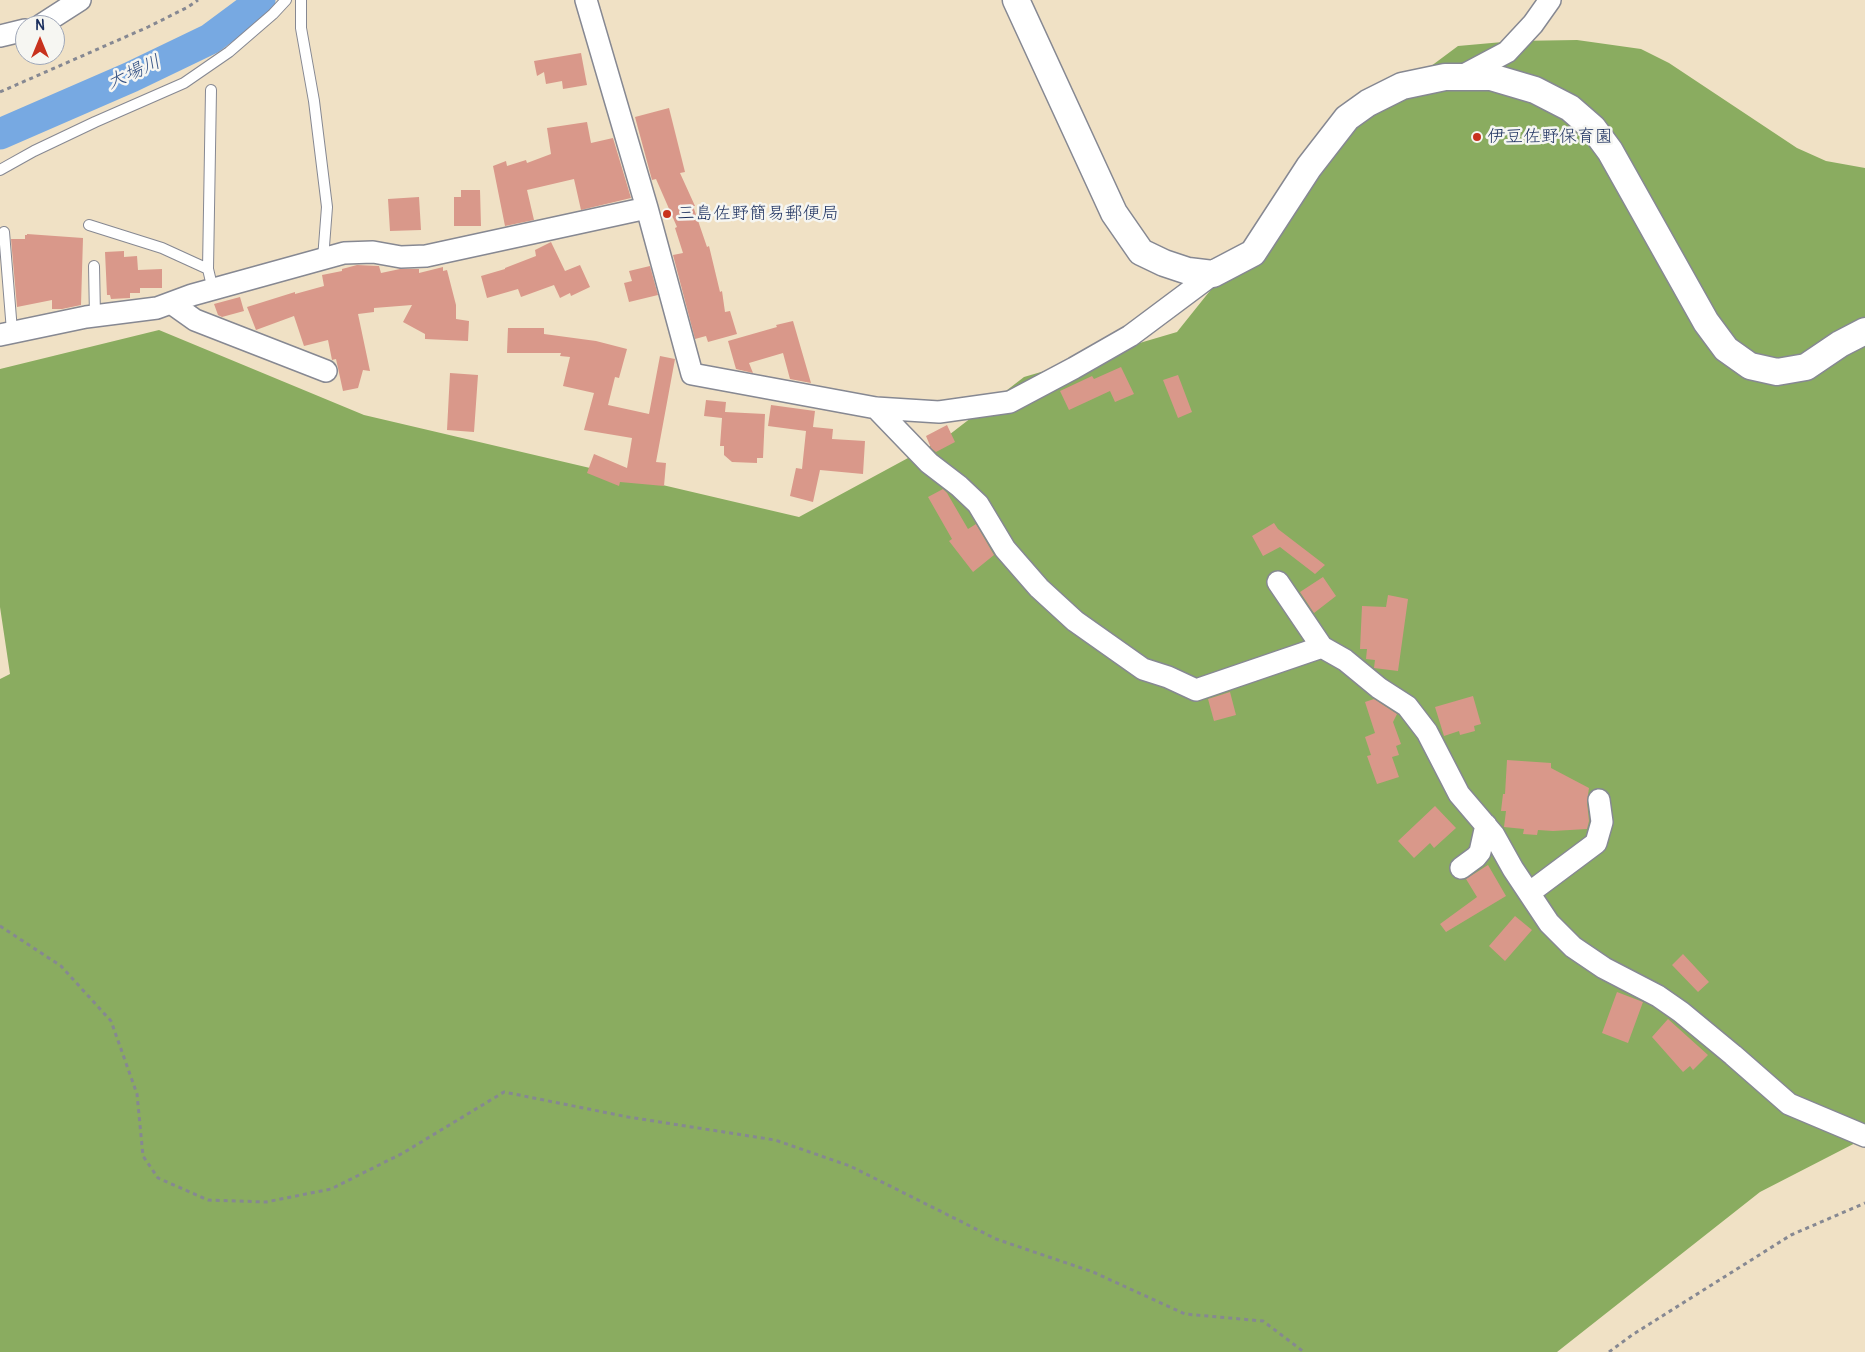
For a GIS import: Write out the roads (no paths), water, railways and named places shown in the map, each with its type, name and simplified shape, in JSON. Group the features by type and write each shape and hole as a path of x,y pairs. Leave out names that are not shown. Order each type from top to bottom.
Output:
{"street":[{"path":"57,15 80,0"},
{"path":"586,0 692,374 876,408 939,412 1010,402 1130,336 1213,274 1253,253 1309,167 1347,118 1368,103 1402,86 1444,77 1491,77 1535,90 1570,108 1593,128 1610,152 1706,322 1726,349 1750,366 1777,372 1806,367 1840,344 1865,331"},
{"path":"1016,0 1114,213 1141,252 1164,263 1188,271 1213,274"},
{"path":"1460,77 1507,52 1533,24 1550,0"},
{"path":"0,36 15,32"},
{"path":"6,333 95,316 157,308 344,253 373,252 401,257 426,256 646,208"},
{"path":"170,303 194,320 326,371"},
{"path":"876,408 928,463 959,486 978,504 1005,549 1039,588 1075,621 1143,669 1168,677 1196,690 1322,647"},
{"path":"1278,582 1322,647 1345,660 1379,688 1407,706 1427,732 1459,794 1494,835 1549,922 1573,947 1604,968 1658,996 1681,1012 1733,1054 1789,1104 1865,1136"},
{"path":"1529,893 1596,843 1602,822 1599,800"},
{"path":"1461,868 1480,852 1486,825"}],"lane":[{"path":"0,170 34,151 184,82 229,52 273,14 286,0"},
{"path":"301,0 301,28 314,101 328,207 323,259"},
{"path":"211,90 208,269 213,290"},
{"path":"90,225 162,248 208,269"},
{"path":"4,232 6,333"},
{"path":"94,266 95,316"}],"waterway":[{"name":"大場川","path":"0,134 131,77 210,39 260,0"}],"place":[{"name":"伊豆佐野保育園","path":"1477,137"},
{"name":"三島佐野簡易郵便局","path":"667,214"}]}
